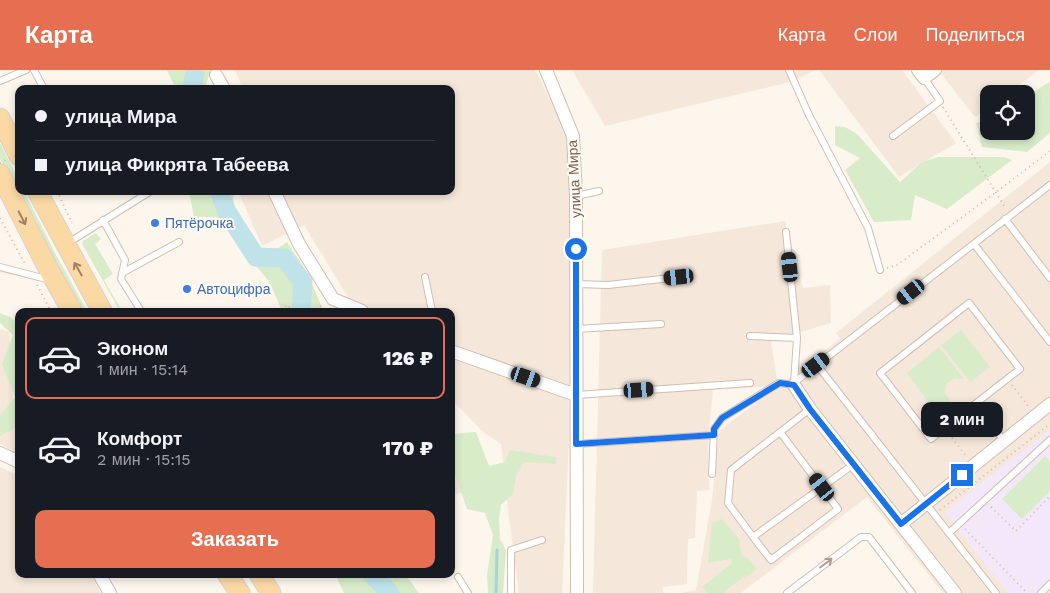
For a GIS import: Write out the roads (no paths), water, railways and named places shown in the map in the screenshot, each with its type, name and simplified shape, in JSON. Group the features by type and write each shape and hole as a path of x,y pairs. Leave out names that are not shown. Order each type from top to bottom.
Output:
{"main road":[{"path":"0,118 15,147"},
{"path":"0,174 54,281 70,308"},
{"path":"39,195 100,308"},
{"path":"230,578 240,593"},
{"path":"261,578 271,593"}],"street":[{"name":"улица Мира","path":"546,70 573,136 576,196 577,593"},
{"path":"921,74 935,70"},
{"path":"216,76 222,85"},
{"path":"276,195 298,244 332,299 354,308"},
{"path":"455,352 576,394"},
{"path":"794,385 810,409 955,593"},
{"path":"901,524 1050,404"},
{"path":"0,453 15,460"},
{"path":"101,578 110,593"}],"lane":[{"path":"0,80 26,70"},
{"path":"34,70 42,85"},
{"path":"789,70 809,116 868,228 880,270"},
{"path":"893,136 940,101 921,74"},
{"path":"794,385 796,381 816,365 1050,184"},
{"path":"576,196 598,191"},
{"path":"64,244 144,195"},
{"path":"1008,218 1050,278"},
{"path":"103,220 125,260 121,279 139,308"},
{"path":"786,232 797,338 794,385"},
{"path":"122,273 179,242"},
{"path":"974,244 1050,342"},
{"path":"0,267 54,281"},
{"path":"425,277 431,308"},
{"path":"576,284 608,285 679,277"},
{"path":"968,304 1020,369 975,404 931,439 880,373 968,304"},
{"path":"576,329 660,324"},
{"path":"750,336 797,338"},
{"path":"816,365 996,593"},
{"path":"576,394 750,383"},
{"path":"712,474 714,429 722,418 780,383 794,385"},
{"path":"975,404 1004,441"},
{"path":"780,432 838,509 771,560 728,503 731,470 780,432 810,409"},
{"path":"576,444 714,435"},
{"path":"949,533 1050,440"},
{"path":"753,537 854,464"},
{"path":"787,593 861,537 868,537 912,593"},
{"path":"511,593 511,550 542,540"},
{"path":"458,577 468,593"},
{"path":"1041,593 1050,584"}],"waterway":[{"path":"193,85 195,70"},
{"path":"221,195 227,212 256,257 284,258 303,282 301,308"},
{"path":"496,593 497,550"},
{"path":"376,578 390,593"}],"place":[{"name":"Пятёрочка","path":"155,223"},
{"name":"Автоцифра","path":"187,289"}]}
